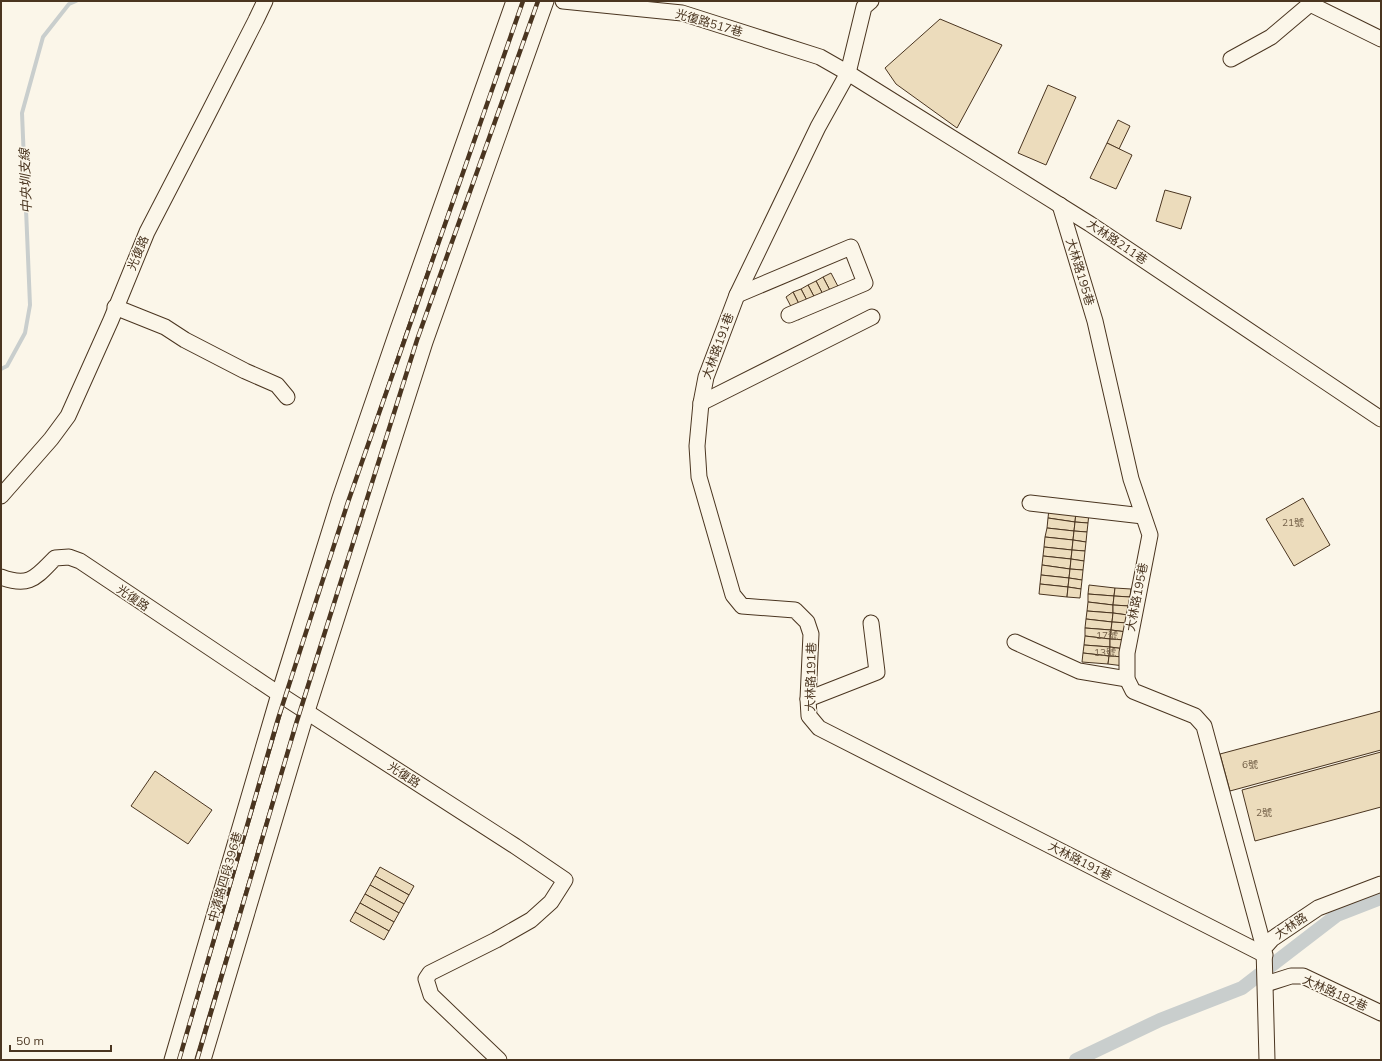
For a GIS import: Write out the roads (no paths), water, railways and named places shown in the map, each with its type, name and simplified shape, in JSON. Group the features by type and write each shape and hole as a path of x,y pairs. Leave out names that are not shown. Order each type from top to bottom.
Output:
{"street":[{"name":"光復路","path":"1,496 51,440 68,416 147,232 265,1"},
{"name":"中清路四段396巷","path":"172,1060 279,694 340,498 514,1"},
{"path":"203,1060 306,711 425,342 546,1"},
{"name":"光復路517巷","path":"563,1 682,13 820,57 848,73"},
{"name":"大林路191巷","path":"871,1 864,7 848,73 818,127 737,295 706,377 701,402 697,446 699,477 733,595 742,606 795,610 807,622 811,634 808,699 809,716 819,728 1265,954"},
{"path":"1231,59 1271,37 1311,2 1381,39"},
{"name":"大林路211巷","path":"848,73 1060,205 1381,420"},
{"name":"大林路195巷","path":"1060,205 1095,321 1131,479 1150,535 1127,653 1127,679"},
{"path":"737,295 851,246 865,283 789,315"},
{"path":"115,307 165,327 185,340 277,386 287,397"},
{"path":"701,402 872,317"},
{"path":"1030,503 1143,516"},
{"name":"光復路","path":"1,577 11,581 31,580 55,558 69,557 80,561 279,694 515,846 565,880 552,902 531,920 496,940 430,973 426,979 431,995 499,1060"},
{"path":"808,699 877,672 871,623"},
{"path":"1015,642 1079,670 1127,679 1133,691 1195,716 1204,726 1265,954 1267,1060"},
{"name":"大林路","path":"1265,954 1272,939 1318,908 1381,884"},
{"name":"大林路182巷","path":"1266,984 1291,976 1303,976 1381,1014"}],"waterway":[{"name":"中央圳支線","path":"1,369 7,366 25,333 30,305 22,113 43,37 69,4 76,1"},
{"path":"1076,1060 1160,1020 1242,988 1337,915 1381,898"}],"railway":[{"path":"179,1060 278,719 348,502 523,1"},
{"path":"197,1060 296,724 417,340 538,1"}]}
